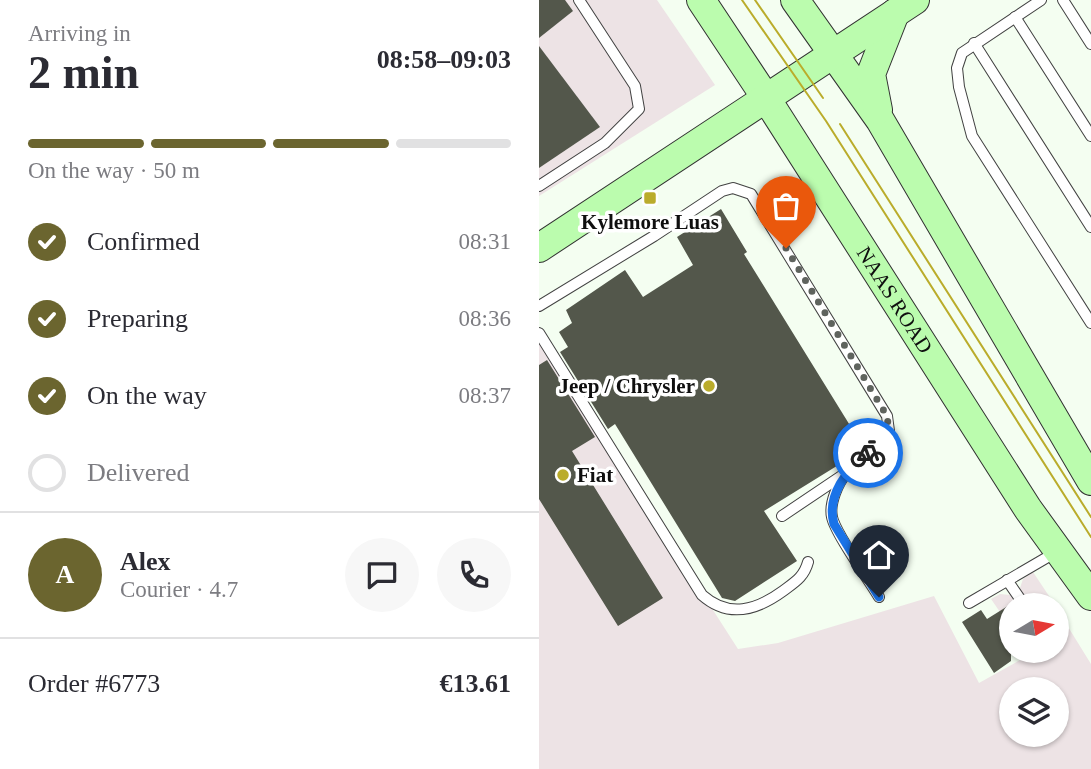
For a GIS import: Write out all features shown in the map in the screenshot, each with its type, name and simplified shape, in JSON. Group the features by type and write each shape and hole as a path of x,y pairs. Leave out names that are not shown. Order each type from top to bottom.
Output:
{"main road":[{"name":"NAAS ROAD","path":"701,0 1028,509 1091,596"},
{"path":"795,0 880,120 1091,481"},
{"path":"539,248 833,54 896,3"},
{"path":"880,120 871,74 896,3"}],"lane":[{"path":"539,186 605,143 639,108 635,86 579,0"},
{"path":"1041,0 974,43 962,53 957,68 972,136 1091,323"},
{"path":"1063,0 1091,44"},
{"path":"1015,17 1091,136"},
{"path":"974,43 1091,227"},
{"path":"539,306 722,191 733,188 751,194 887,416 889,431 882,443 846,473 782,516"},
{"path":"539,333 702,595 711,603 733,609 766,603 804,575 809,562"},
{"path":"846,473 833,500 831,516 879,597"},
{"path":"969,603 1058,551"},
{"path":"1007,580 1016,593"}],"shaded area":[{"path":"539,0 657,0 715,85 539,196"},
{"path":"539,339 738,649 778,643 934,596 979,683 1015,663 1069,663 1069,628 1091,664 1091,769 539,769"},
{"path":"1033,572 1047,593 1013,593 1020,588 1023,579"},
{"path":"999,595 999,611 991,599"}],"building":[{"path":"539,0 565,0 573,11 539,38"},
{"path":"539,46 600,127 539,168"},
{"name":"Jeep / Chrysler","path":"721,209 747,252 744,254 859,440 834,455 840,464 764,511 797,561 735,601 722,598 615,424 608,429 560,352 568,347 559,332 572,323 566,310 625,270 643,297 693,265 677,237"},
{"name":"Fiat","path":"547,360 595,437 572,451 663,598 618,626 539,499 539,365"},
{"path":"981,610 987,619 999,612 999,663 1008,663 994,673 962,622"}],"tram line":[{"path":"742,0 826,121 1091,537"},
{"path":"755,0 823,98"},
{"path":"840,124 1091,517"}],"way so far":[{"path":"786,248 887,416 889,431 882,443 868,453"}],"place":[{"name":"Kylemore Luas","path":"650,198"},
{"name":"Jeep / Chrysler","path":"709,386"},
{"name":"Fiat","path":"563,475"}],"route":[{"path":"868,453 846,473 833,500 831,516 879,597"}]}
